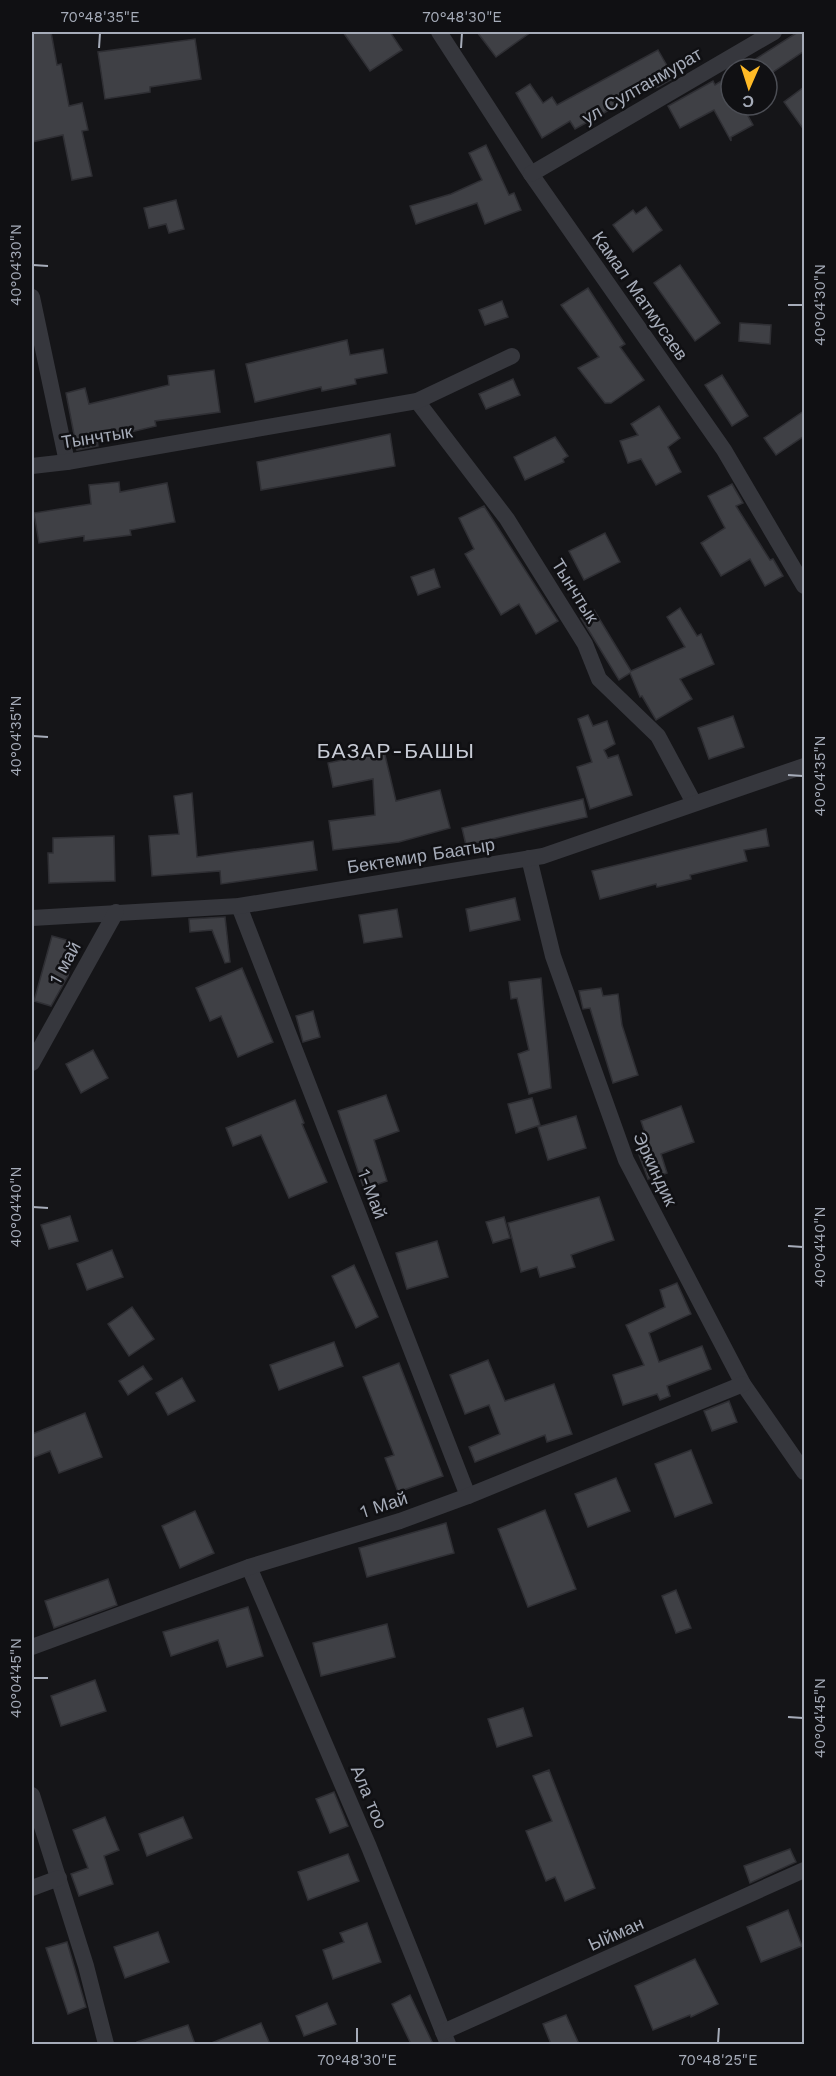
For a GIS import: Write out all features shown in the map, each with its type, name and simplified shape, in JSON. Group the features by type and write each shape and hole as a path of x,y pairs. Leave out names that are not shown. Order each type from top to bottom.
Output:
{"street":[{"name":"Камал Матмусаев","path":"439,32 531,174 724,450 804,586"},
{"name":"ул Султанмурат","path":"531,174 774,32"},
{"path":"32,297 67,462"},
{"name":"Тынчтык","path":"32,466 67,462 417,401 512,356"},
{"name":"Тынчтык","path":"417,401 507,519 585,644 599,679 658,736 694,803"},
{"name":"Бектемир Баатыр","path":"32,918 239,906 543,856 804,766"},
{"name":"Эркиндик","path":"529,858 553,956 626,1160 743,1384 804,1472"},
{"name":"1-Май","path":"239,906 468,1496"},
{"name":"1 май","path":"32,1063 116,912"},
{"name":"1 Май","path":"32,1647 249,1567 400,1521 468,1496 743,1384"},
{"name":"Ала тоо","path":"249,1567 369,1846 446,2038"},
{"path":"32,1795 86,1966 106,2044"},
{"name":"Ыйман","path":"446,2038 804,1870"},
{"path":"32,1888 59,1878"}],"building":[{"path":"32,32 51,32 57,65 61,64 69,106 82,103 88,130 82,131 92,176 72,180 63,135 32,142"},
{"path":"343,32 390,32 402,50 370,71"},
{"path":"477,32 531,32 496,57"},
{"path":"798,32 804,32 804,51 779,68 779,57 759,57"},
{"path":"195,39 201,79 150,87 150,92 105,99 98,52"},
{"path":"658,50 674,78 658,87 645,90 575,129 570,121 542,138 516,93 530,84 543,103 552,97 557,105"},
{"path":"713,81 715,85 719,82 719,117 749,117 753,125 731,137 731,141 714,110 680,128 668,106"},
{"path":"804,87 804,130 784,102"},
{"path":"486,145 509,195 514,193 521,210 485,224 477,203 416,224 410,206 451,194 482,180 469,153"},
{"path":"176,200 184,229 169,233 166,224 149,228 144,208"},
{"path":"646,207 662,230 633,252 613,225 633,210 636,214"},
{"path":"680,265 720,323 695,341 654,283"},
{"path":"588,288 625,344 620,347 644,380 611,403 605,403 578,368 599,357 561,305"},
{"path":"502,301 508,317 485,325 479,310"},
{"path":"740,323 771,325 770,344 739,341"},
{"path":"347,340 350,355 383,349 387,373 355,379 356,384 322,391 321,387 255,402 246,364"},
{"path":"214,370 220,412 155,421 156,426 97,440 98,446 77,450 66,393 85,388 89,404 169,385 168,376"},
{"path":"722,375 748,416 732,426 705,385"},
{"path":"513,379 520,395 486,409 479,394"},
{"path":"659,406 680,438 668,447 681,472 656,485 641,459 628,463 620,441 638,435 631,424"},
{"path":"804,411 804,436 776,455 764,438"},
{"path":"390,434 395,466 261,490 257,462"},
{"path":"555,437 568,456 563,459 564,462 525,480 514,457"},
{"path":"119,482 120,492 167,483 175,522 130,530 131,535 84,541 84,536 39,543 34,513 91,504 89,485"},
{"path":"732,484 743,503 736,506 770,560 773,559 783,576 765,586 750,559 721,576 701,543 725,528 708,496"},
{"path":"484,506 558,621 536,634 519,604 501,615 465,554 474,549 459,518"},
{"path":"605,533 620,562 584,580 569,551"},
{"path":"434,569 440,587 418,595 411,577"},
{"path":"680,608 697,636 701,634 714,664 680,679 692,699 656,720 642,696 640,697 630,673 619,680 581,618 594,610 631,671 685,647 667,617"},
{"path":"588,715 593,726 607,721 615,744 604,750 608,758 618,755 632,795 590,809 577,767 592,762 578,719"},
{"path":"733,716 744,747 709,759 698,728"},
{"path":"384,751 396,801 440,790 450,828 399,842 333,850 329,821 375,815 373,779 333,787 328,763"},
{"path":"192,793 197,857 313,841 317,870 221,884 220,871 152,876 149,836 179,834 174,796"},
{"path":"583,799 587,817 466,845 462,828"},
{"path":"766,829 769,846 744,850 747,861 690,875 691,879 657,887 656,884 600,899 592,871"},
{"path":"114,836 115,881 49,883 48,853 53,853 53,838"},
{"path":"515,898 520,920 470,931 466,909"},
{"path":"397,909 402,937 364,943 359,915"},
{"path":"225,917 230,962 225,963 212,930 190,932 189,919"},
{"path":"52,936 77,943 68,976 51,1006 34,1001"},
{"path":"242,968 273,1042 238,1057 221,1016 210,1021 196,988"},
{"path":"541,978 551,1088 529,1094 518,1054 529,1050 517,998 511,999 509,982"},
{"path":"601,988 603,996 618,994 622,1025 638,1075 613,1083 590,1008 583,1009 579,991"},
{"path":"313,1011 320,1037 303,1042 296,1016"},
{"path":"93,1050 108,1078 81,1093 66,1064"},
{"path":"386,1095 399,1131 374,1140 387,1181 364,1189 338,1111"},
{"path":"532,1098 540,1125 516,1133 508,1104"},
{"path":"295,1100 304,1123 302,1124 327,1182 289,1198 261,1135 233,1146 226,1128"},
{"path":"681,1106 694,1142 661,1154 667,1173 648,1179 639,1155 651,1151 641,1121"},
{"path":"576,1116 586,1148 548,1160 538,1127"},
{"path":"599,1197 614,1240 571,1255 575,1267 540,1277 537,1267 521,1272 508,1223"},
{"path":"70,1216 78,1241 49,1249 41,1225"},
{"path":"504,1217 510,1238 493,1243 486,1222"},
{"path":"437,1241 448,1277 407,1289 396,1253"},
{"path":"112,1250 123,1277 87,1290 77,1264"},
{"path":"354,1265 378,1317 356,1328 332,1276"},
{"path":"677,1283 691,1314 649,1333 659,1362 702,1346 711,1369 667,1386 670,1396 660,1400 657,1394 623,1405 613,1375 644,1365 626,1325 665,1307 660,1290"},
{"path":"132,1307 154,1339 129,1356 108,1324"},
{"path":"334,1342 343,1366 279,1390 270,1365"},
{"path":"488,1360 505,1401 554,1384 572,1434 547,1442 545,1435 475,1462 469,1447 500,1434 489,1405 465,1414 450,1375"},
{"path":"399,1363 443,1476 398,1492 385,1458 394,1455 363,1377"},
{"path":"143,1366 152,1379 128,1395 119,1381"},
{"path":"182,1378 195,1401 168,1415 156,1393"},
{"path":"729,1401 737,1422 712,1431 704,1411"},
{"path":"85,1413 102,1457 59,1473 50,1451 32,1458 32,1434"},
{"path":"691,1450 712,1503 675,1517 655,1464"},
{"path":"616,1478 630,1511 588,1527 575,1494"},
{"path":"545,1510 576,1589 528,1607 498,1529"},
{"path":"195,1511 214,1553 180,1568 162,1526"},
{"path":"446,1523 454,1553 367,1577 359,1548"},
{"path":"108,1579 117,1605 54,1628 45,1601"},
{"path":"676,1590 691,1628 676,1633 662,1596"},
{"path":"248,1607 263,1656 227,1667 218,1640 171,1656 163,1632"},
{"path":"387,1624 395,1657 321,1676 313,1643"},
{"path":"95,1680 106,1711 61,1726 51,1696"},
{"path":"523,1708 532,1736 497,1747 488,1719"},
{"path":"549,1770 595,1888 565,1901 555,1877 546,1881 526,1831 552,1821 533,1776"},
{"path":"334,1792 348,1826 330,1833 316,1799"},
{"path":"105,1817 119,1850 104,1856 113,1884 79,1896 71,1874 88,1868 73,1830"},
{"path":"183,1817 192,1838 147,1856 139,1834"},
{"path":"790,1849 796,1862 750,1883 744,1866"},
{"path":"348,1854 359,1881 308,1900 298,1872"},
{"path":"788,1910 802,1946 761,1962 747,1927"},
{"path":"367,1923 381,1962 333,1979 323,1950 344,1942 340,1933"},
{"path":"158,1932 169,1962 125,1978 114,1947"},
{"path":"67,1942 86,2007 68,2014 46,1948"},
{"path":"695,1959 718,2004 691,2017 690,2015 653,2030 635,1986"},
{"path":"410,1995 433,2044 411,2044 392,2004"},
{"path":"327,2003 336,2024 304,2036 296,2016"},
{"path":"566,2015 579,2044 551,2044 543,2024"},
{"path":"261,2023 270,2044 209,2044"},
{"path":"188,2025 195,2044 138,2044 137,2042"}],"district":[{"name":"БАЗАР-БАШЫ","path":"396,751"}]}
